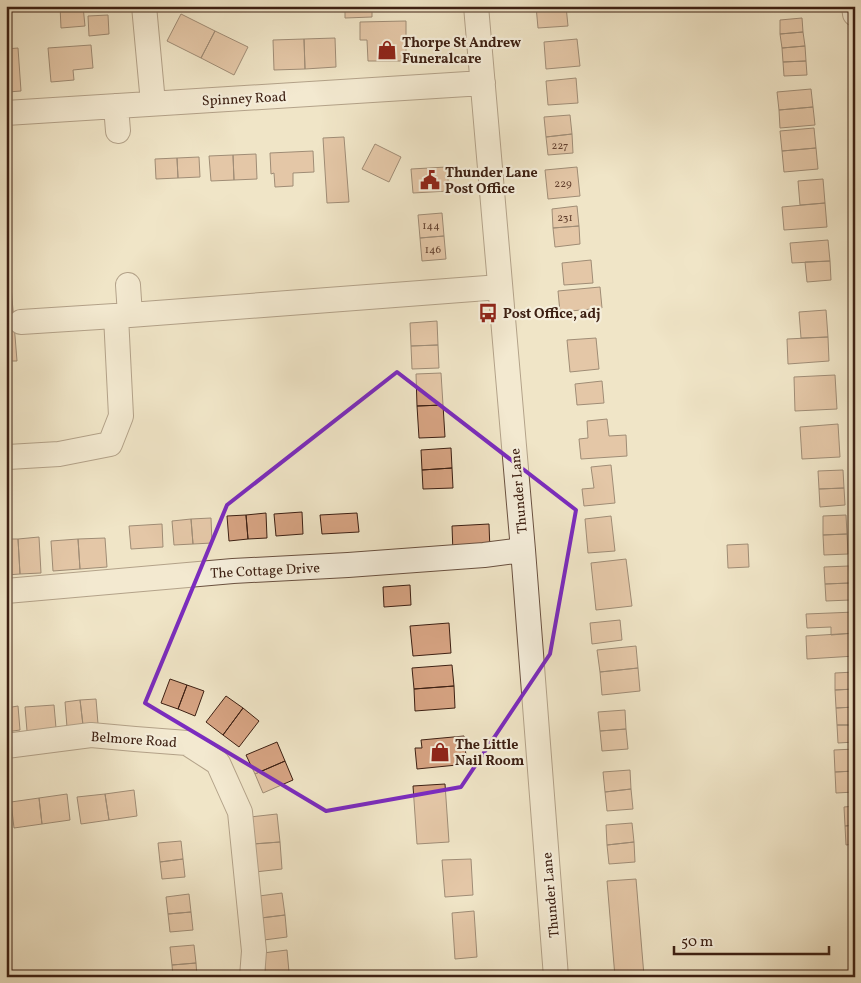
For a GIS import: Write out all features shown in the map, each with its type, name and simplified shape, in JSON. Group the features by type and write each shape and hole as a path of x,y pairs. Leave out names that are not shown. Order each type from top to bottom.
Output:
{"street":[{"path":"144,6 153,103"},
{"name":"Thunder Lane","path":"476,6 523,550 556,977"},
{"path":"854,6 855,14"},
{"name":"Spinney Road","path":"6,113 482,83"},
{"path":"116,106 118,131"},
{"path":"6,456 59,454 110,444 120,416 123,316 128,285"},
{"path":"21,322 500,287"},
{"name":"The Cottage Drive","path":"6,591 233,571 348,566 523,550"},
{"name":"Belmore Road","path":"6,746 91,735 109,736 187,743 218,763 240,812 254,951 252,977"}],"highlighted area":[{"path":"397,372 576,510 550,654 461,787 326,811 145,703 227,505"}],"building":[{"path":"60,6 83,6 85,26 61,28"},
{"path":"345,6 372,6 372,17 345,18"},
{"path":"536,6 566,6 568,26 538,28"},
{"path":"181,14 215,31 201,58 167,41"},
{"path":"108,15 109,34 89,36 88,16"},
{"path":"802,18 803,32 780,34 780,20"},
{"name":"Thorpe St Andrew Funeralcare","path":"406,21 406,61 368,61 367,40 360,40 360,22"},
{"path":"215,31 248,47 234,75 201,58"},
{"path":"803,32 805,46 782,48 780,34"},
{"path":"335,38 336,67 305,69 304,39"},
{"path":"304,39 305,69 274,70 273,40"},
{"path":"577,39 580,66 546,69 544,42"},
{"path":"91,45 93,68 73,70 74,80 51,82 48,48"},
{"path":"805,46 806,61 783,62 782,48"},
{"path":"18,48 21,91 8,92 6,49"},
{"path":"806,61 807,75 784,76 783,62"},
{"path":"576,78 578,103 548,105 546,81"},
{"path":"811,89 813,107 779,110 777,92"},
{"path":"813,107 815,125 780,128 779,110"},
{"path":"570,115 572,134 546,137 544,117"},
{"path":"814,128 816,148 782,151 780,131"},
{"path":"572,134 573,153 548,155 546,137"},
{"path":"344,137 349,202 327,203 323,138"},
{"path":"375,144 401,157 389,182 362,169"},
{"path":"816,148 818,169 784,172 782,151"},
{"path":"313,151 314,172 293,173 293,186 275,187 274,173 271,174 270,153"},
{"path":"256,154 257,179 234,180 233,155"},
{"path":"233,155 234,180 211,181 209,156"},
{"path":"199,157 200,177 178,178 177,158"},
{"path":"177,158 178,178 156,179 155,159"},
{"name":"Thunder Lane Post Office","path":"447,167 449,191 413,193 411,169"},
{"path":"577,167 580,196 548,199 545,170"},
{"path":"823,179 825,203 800,205 798,181"},
{"path":"825,203 827,227 784,230 782,207"},
{"path":"577,206 579,226 553,228 552,209"},
{"path":"442,213 444,236 420,238 418,215"},
{"path":"579,226 580,244 555,247 553,228"},
{"path":"444,236 446,259 422,261 420,238"},
{"path":"828,240 830,261 792,263 790,243"},
{"path":"6,248 8,248 17,361 6,361"},
{"path":"591,260 593,283 564,285 562,263"},
{"path":"830,261 831,280 807,282 805,262"},
{"path":"600,287 602,308 560,312 558,291"},
{"path":"826,310 828,337 801,338 799,312"},
{"path":"437,321 438,345 411,346 410,323"},
{"path":"828,337 829,361 788,364 787,339"},
{"path":"596,338 599,369 570,372 567,340"},
{"path":"438,345 439,368 412,369 411,346"},
{"path":"441,373 443,405 417,406 416,374"},
{"path":"835,375 837,409 795,411 794,377"},
{"path":"602,381 604,403 577,405 575,384"},
{"path":"443,405 445,437 419,438 417,406"},
{"path":"607,419 609,436 626,435 627,456 581,459 579,439 588,438 587,421"},
{"path":"838,424 840,457 802,459 800,427"},
{"path":"451,448 452,468 422,470 421,450"},
{"path":"611,465 615,503 584,506 582,489 594,488 591,467"},
{"path":"452,468 453,488 423,489 422,470"},
{"path":"843,470 844,488 819,489 818,471"},
{"path":"844,488 845,505 820,507 819,489"},
{"path":"302,512 303,534 276,536 274,514"},
{"path":"266,513 267,538 248,539 246,515"},
{"path":"357,513 359,532 322,534 320,515"},
{"path":"246,515 248,539 229,541 227,516"},
{"path":"846,515 847,534 823,535 823,516"},
{"path":"611,516 615,551 588,553 585,519"},
{"path":"211,518 212,543 193,544 191,519"},
{"path":"191,519 193,544 174,545 172,521"},
{"path":"162,524 163,547 131,549 129,526"},
{"path":"489,524 490,551 453,553 452,526"},
{"path":"847,534 848,554 824,555 823,535"},
{"path":"39,537 41,573 20,574 18,539"},
{"path":"105,538 107,567 80,569 78,539"},
{"path":"6,539 18,539 20,574 6,575"},
{"path":"78,539 80,569 53,571 51,541"},
{"path":"748,544 749,567 728,568 727,545"},
{"path":"626,559 632,606 596,610 591,563"},
{"path":"849,566 850,583 825,584 824,567"},
{"path":"850,583 850,600 826,601 825,584"},
{"path":"410,585 411,605 384,607 383,587"},
{"path":"855,612 855,633 831,635 831,627 807,628 806,614"},
{"path":"620,620 622,640 592,644 590,623"},
{"path":"449,623 451,653 413,656 410,626"},
{"path":"855,633 855,656 807,659 806,636"},
{"path":"636,646 638,668 600,672 597,650"},
{"path":"452,665 454,686 414,689 412,668"},
{"path":"638,668 640,691 602,695 600,672"},
{"path":"855,672 855,689 835,690 835,673"},
{"path":"170,679 187,685 178,709 161,703"},
{"path":"187,685 204,691 195,716 178,709"},
{"path":"454,686 455,708 415,711 414,689"},
{"path":"855,689 855,707 836,708 835,690"},
{"path":"226,696 243,708 223,735 206,722"},
{"path":"96,699 98,724 83,725 80,700"},
{"path":"80,700 83,725 67,727 65,702"},
{"path":"54,705 56,728 27,731 25,707"},
{"path":"18,706 20,730 6,732 6,708"},
{"path":"855,707 855,725 837,725 836,708"},
{"path":"243,708 259,721 239,747 223,735"},
{"path":"625,710 626,729 600,731 598,712"},
{"path":"837,725 855,725 855,742 838,743"},
{"path":"626,729 628,749 602,751 600,731"},
{"name":"The Little Nail Room","path":"464,736 466,756 456,757 457,765 417,769 415,748 422,748 421,740"},
{"path":"277,742 285,761 255,774 246,755"},
{"path":"855,749 855,771 835,772 834,750"},
{"path":"285,761 293,780 263,793 255,774"},
{"path":"630,770 631,789 605,792 603,772"},
{"path":"855,771 855,792 836,793 835,772"},
{"path":"445,784 449,842 417,844 413,786"},
{"path":"631,789 633,809 607,811 605,792"},
{"path":"134,790 137,816 109,820 105,794"},
{"path":"67,794 70,820 42,824 39,798"},
{"path":"105,794 109,820 81,824 77,797"},
{"path":"39,798 42,824 14,828 11,802"},
{"path":"855,806 855,825 845,826 844,807"},
{"path":"277,814 280,842 253,844 250,817"},
{"path":"632,823 634,842 607,845 606,825"},
{"path":"855,825 855,844 846,845 845,826"},
{"path":"181,841 183,859 160,862 158,843"},
{"path":"280,842 282,869 255,872 253,844"},
{"path":"634,842 635,862 609,864 607,845"},
{"path":"183,859 185,877 162,879 160,862"},
{"path":"471,859 473,895 445,897 442,860"},
{"path":"636,879 644,976 615,977 607,881"},
{"path":"282,893 285,915 261,918 259,896"},
{"path":"189,894 191,912 168,914 166,897"},
{"path":"474,911 477,957 455,959 452,913"},
{"path":"191,912 193,930 170,932 168,914"},
{"path":"285,915 287,937 264,940 261,918"},
{"path":"194,945 196,963 172,965 170,947"},
{"path":"287,950 289,972 266,975 263,953"},
{"path":"196,963 197,977 173,977 172,965"},
{"path":"289,972 290,977 266,977 266,975"}],"place":[{"name":"Thorpe St Andrew Funeralcare","path":"387,50"},
{"name":"Thunder Lane Post Office","path":"430,180"},
{"name":"Post Office, adj","path":"488,313"},
{"name":"The Little Nail Room","path":"440,752"}]}
